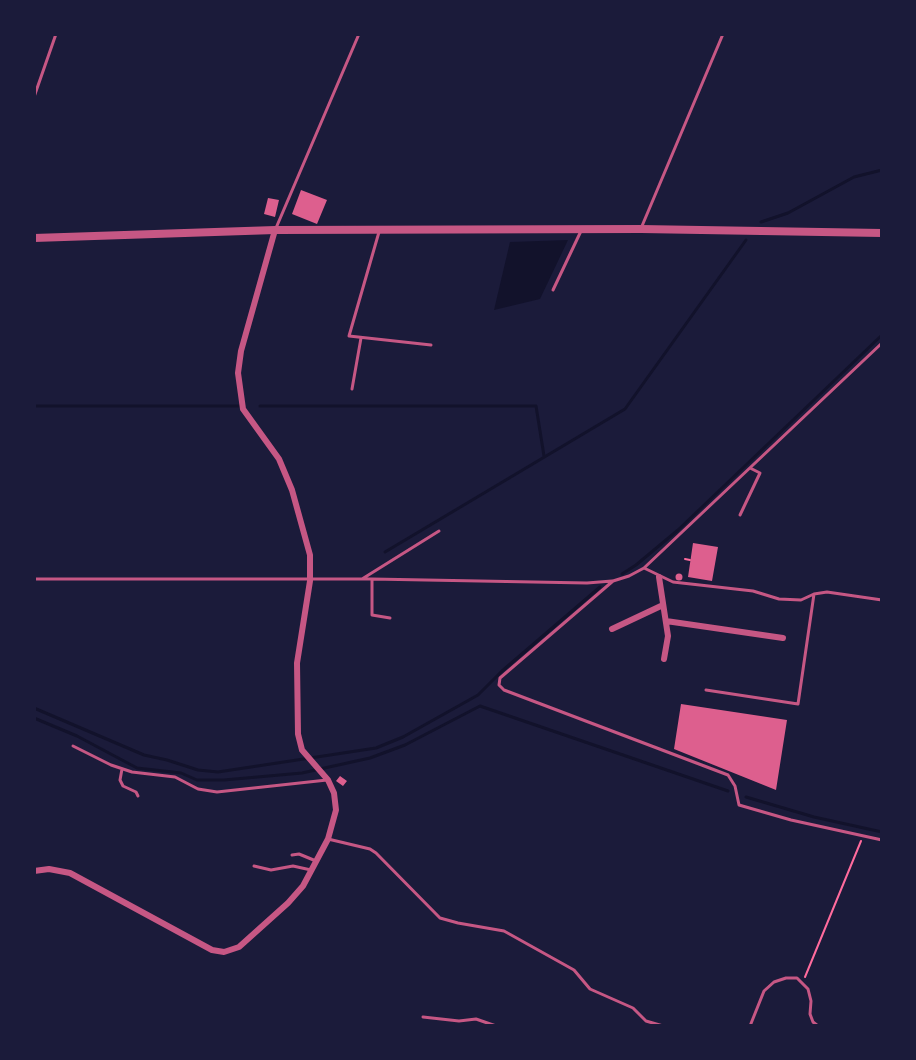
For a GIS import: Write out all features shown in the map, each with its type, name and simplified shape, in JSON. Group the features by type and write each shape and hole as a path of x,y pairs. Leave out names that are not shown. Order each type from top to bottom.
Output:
{"street":[{"path":"34,238 275,230 641,229 882,233"},
{"path":"34,871 49,869 70,873 212,950 224,952 239,947 288,903 313,870 328,839 336,810 334,793 328,780 302,750 298,734 297,663 310,580 310,555 292,490 279,459 243,409 238,373 241,351 275,230"},
{"path":"659,577 668,636 664,658"},
{"path":"612,629 663,605"},
{"path":"666,621 783,638"}],"lane":[{"path":"34,97 56,34"},
{"path":"275,230 359,34"},
{"path":"641,229 723,34"},
{"path":"379,230 349,336 431,345"},
{"path":"553,290 582,230"},
{"path":"352,389 361,338"},
{"path":"34,579 372,579 587,583 613,581 644,568 882,343"},
{"path":"740,515 760,473 750,468"},
{"path":"361,580 439,531"},
{"path":"644,568 673,582 753,591 779,599 801,600 814,594 828,592 882,600"},
{"path":"372,579 372,615 390,618"},
{"path":"613,581 501,678 498,685 504,690 728,775 735,786 739,804 791,820 882,840"},
{"path":"706,690 798,704 814,594"},
{"path":"73,746 122,769 175,777 198,789 217,792 328,780"},
{"path":"122,769 120,780 123,786 136,792 138,796"},
{"path":"328,839 370,849 376,853 440,918 504,931 574,970 590,989 633,1008 646,1021 663,1026"},
{"path":"292,855 299,854 316,861"},
{"path":"254,866 271,870 293,866 313,870"},
{"path":"750,1026 764,991 774,982 786,978 797,978 808,989 811,1001 810,1014 813,1022 818,1026"},
{"path":"423,1017 459,1021 476,1018 496,1026"},
{"path":"809,1026 813,1022"}],"path":[{"path":"685,559 690,560"},
{"path":"803,982 863,837"}],"shaded area":[{"path":"568,240 540,299 494,310 510,242"}],"building":[{"path":"301,190 327,200 317,224 292,214"},
{"path":"268,198 279,200 275,217 264,214"},
{"path":"693,543 718,547 712,581 688,577"},
{"path":"679,573 683,577 679,581 675,577"},
{"path":"681,704 787,720 776,790 674,749"},
{"path":"340,776 347,781 343,786 336,781"}],"waterway":[{"path":"761,222 788,213 854,177 882,170"},
{"path":"385,552 625,409 746,240"},
{"path":"622,574 678,530 882,335"},
{"path":"34,406 239,406"},
{"path":"260,406 536,406 544,456"},
{"path":"34,708 144,755 198,770 218,772 376,748 403,737 478,695 502,671 600,587"},
{"path":"34,718 77,736 137,768 181,773 197,780 224,780 302,773 370,758 405,745 480,706 728,791"},
{"path":"746,797 814,817 882,832"}]}
